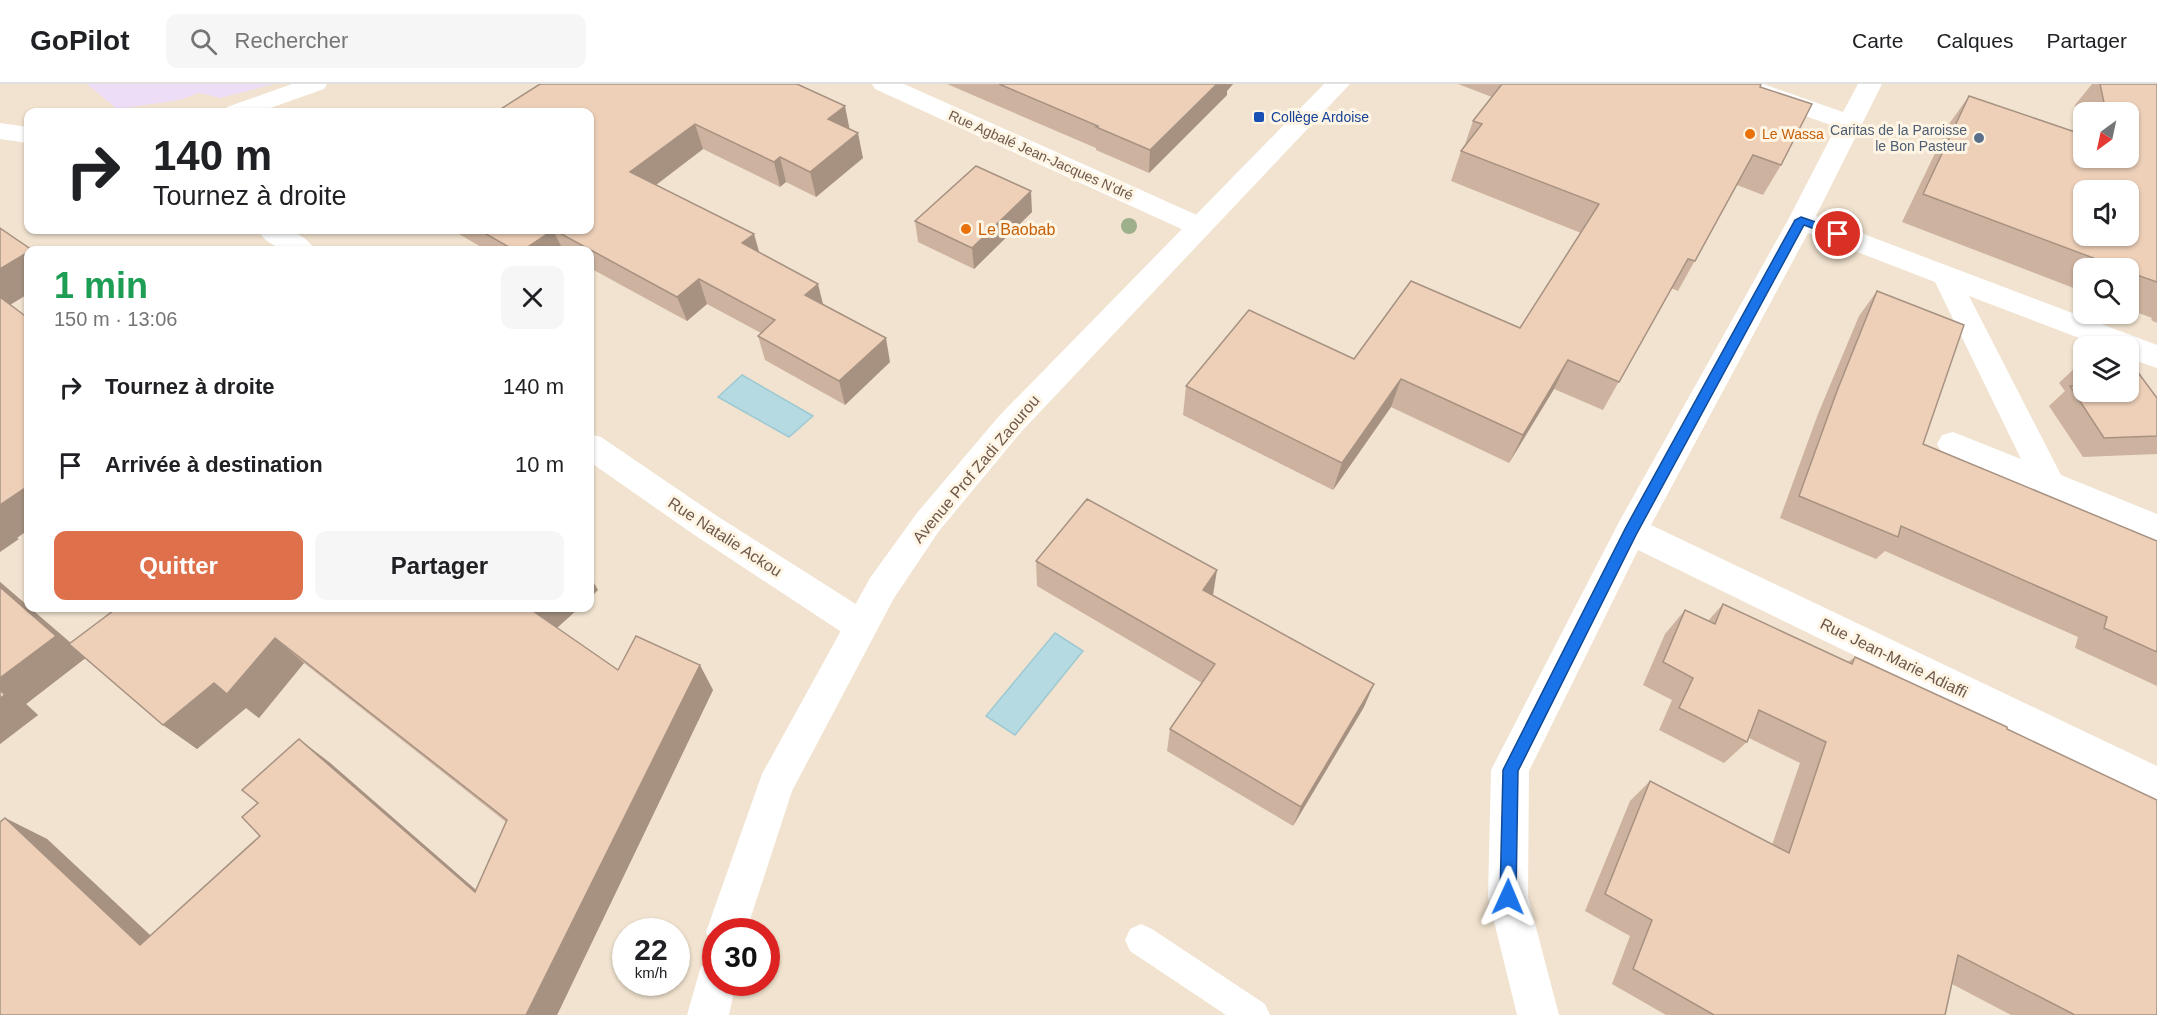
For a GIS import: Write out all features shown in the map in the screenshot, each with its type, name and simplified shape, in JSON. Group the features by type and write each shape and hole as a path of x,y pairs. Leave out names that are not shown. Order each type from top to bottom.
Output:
{"street":[{"path":"247,108 315,84"},
{"name":"Rue Agbalé Jean-Jacques N'dré","path":"884,84 1198,226"},
{"name":"Avenue Prof Zadi Zaourou","path":"731,918 775,786 882,588 928,522 1010,424 1198,226 1338,84"},
{"path":"1740,84 1849,123"},
{"path":"1538,1015 1508,897 1510,770 1631,531 1801,220 1870,84"},
{"path":"0,131 24,134"},
{"path":"1801,220 2157,357"},
{"path":"277,234 295,246"},
{"path":"1945,274 2049,483"},
{"path":"1953,444 2157,528"},
{"name":"Rue Natalie Ackou","path":"594,449 705,525 861,626"},
{"name":"Rue Jean-Marie Adiaffi","path":"1631,531 2157,785"},
{"path":"708,1015 712,996"}],"lane":[{"path":"1142,940 1254,1015"}],"shaded area":[{"path":"0,84 2157,84 2157,1015 0,1015"},
{"path":"87,84 274,84 220,98 199,93 180,100 116,108"}],"water":[{"path":"742,375 813,416 789,437 718,397"},
{"path":"1055,633 1083,651 1015,735 986,716"}],"building":[{"path":"540,84 797,84 845,106 828,119 858,133 810,172 780,157 774,162 695,124 630,172 754,234 742,243 818,284 805,295 886,338 839,381 758,336 775,320 699,279 677,297 594,252 594,246 583,246 561,234 594,234 594,108 502,108"},
{"path":"999,84 1217,84 1150,150"},
{"path":"1502,84 1761,84 1760,87 1812,104 1781,165 1753,155 1695,261 1688,259 1619,382 1568,360 1523,435 1401,379 1342,463 1186,386 1249,310 1354,359 1411,281 1520,328 1599,204 1461,151 1482,124 1473,121"},
{"path":"2100,84 2157,84 2157,282 2139,276 2139,258 2093,258 1923,194 1969,96 2073,131 2073,168 2139,168 2139,102 2104,102"},
{"path":"976,166 1031,191 972,248 915,221"},
{"path":"0,228 26,246 24,246 24,254 0,269"},
{"path":"486,234 547,234 529,246 507,246"},
{"path":"1877,291 1964,325 1923,444 2157,541 2157,652 2104,628 2107,617 1901,526 1898,537 1799,496 1837,391"},
{"path":"0,297 24,315 24,489 0,505"},
{"path":"2139,374 2157,398 2157,436 2104,438 2080,402 2139,402"},
{"path":"1087,499 1217,570 1203,590 1374,684 1301,807 1170,729 1215,664 1036,561"},
{"path":"0,587 24,608 24,612 29,612 56,636 0,678"},
{"path":"1723,604 1852,664 1855,657 2157,800 2157,1015 2075,1015 1958,955 1945,1015 1714,1015 1633,969 1652,920 1605,894 1650,781 1789,853 1826,742 1759,710 1747,742 1679,708 1693,678 1663,662 1685,610 1715,624"},
{"path":"112,612 534,612 618,670 636,636 700,665 526,1015 0,1015 0,822 5,818 140,945 260,836 242,817 258,803 242,790 299,739 475,892 507,820 275,638 227,694 214,683 163,725 69,644"}],"place":[{"name":"Collège Ardoise","path":"1259,117"},
{"name":"Le Wassa","path":"1750,134"},
{"name":"Caritas de la Paroisse le Bon Pasteur","path":"1979,138"},
{"name":"Le Baobab","path":"966,229"}],"route":[{"path":"1508,897 1510,770 1631,531 1801,220 1838,234"}]}
